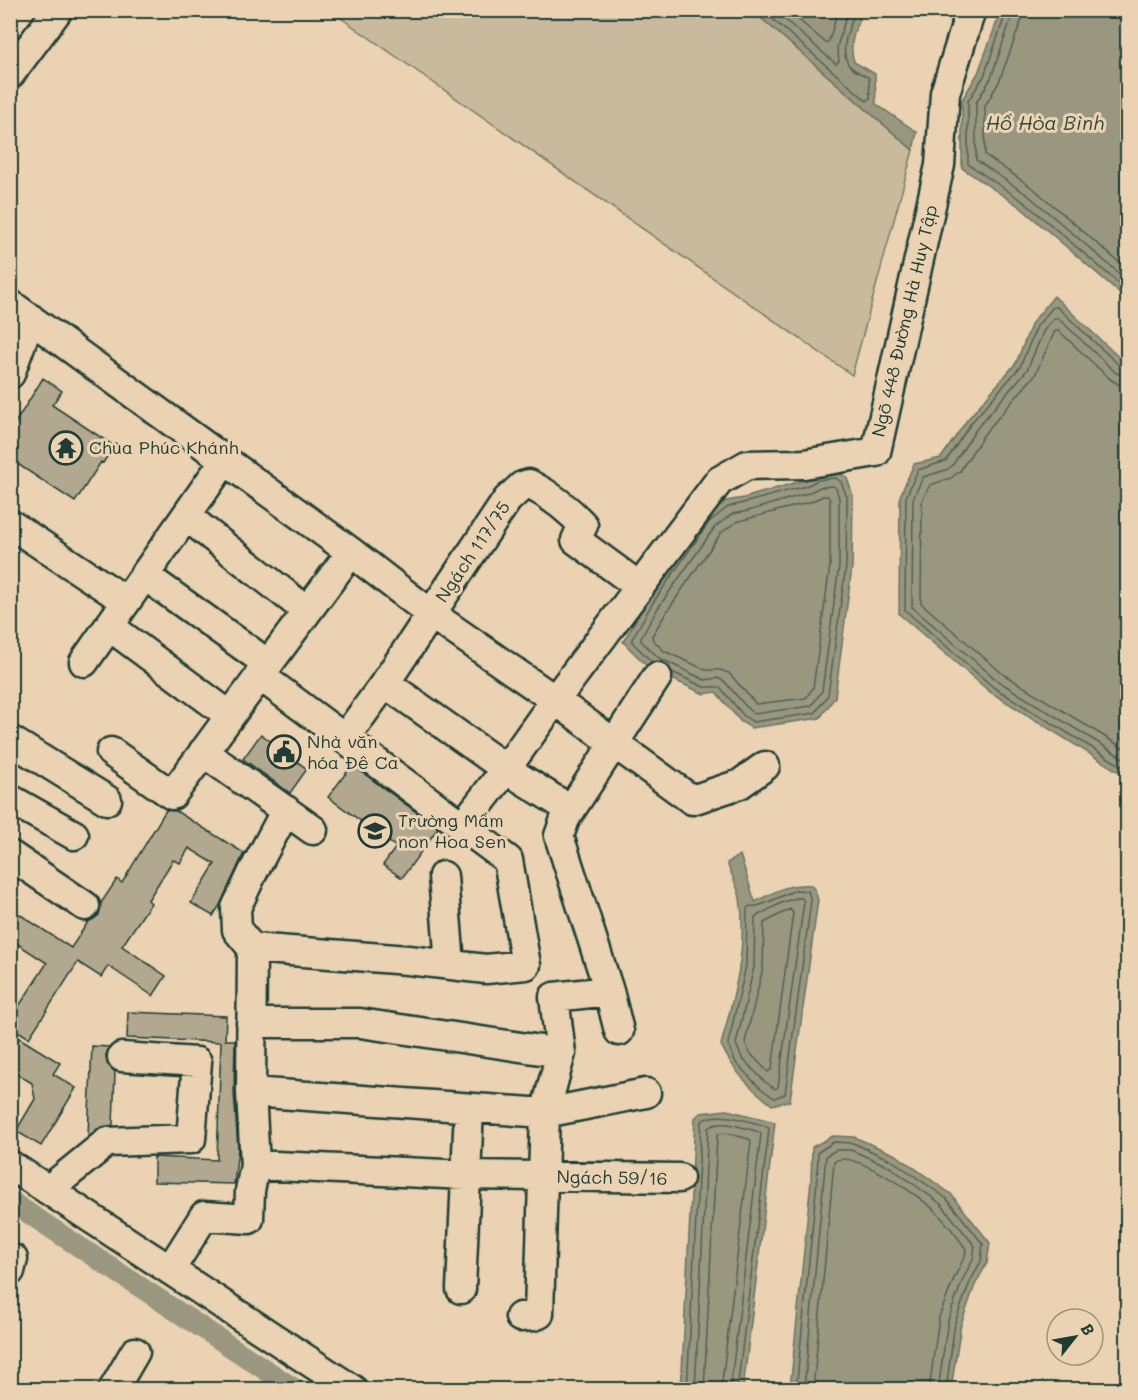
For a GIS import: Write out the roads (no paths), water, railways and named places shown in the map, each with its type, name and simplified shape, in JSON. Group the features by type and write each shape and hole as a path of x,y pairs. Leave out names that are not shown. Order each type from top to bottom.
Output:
{"street":[{"path":"10,74 58,10"},
{"name":"Ngõ 448 Đường Hà Huy Tập","path":"463,825 719,482 747,465 804,464 876,452 940,165 945,93 971,10"},
{"path":"10,374 20,311 351,552 431,614 555,700 692,800 740,784 765,766"},
{"path":"84,662 225,460"},
{"name":"Ngách 117/75","path":"431,614 507,500 522,486 529,484 571,512 583,525 576,540 640,588"},
{"path":"186,516 307,611"},
{"path":"10,524 126,601"},
{"path":"111,752 172,795 351,552"},
{"path":"144,575 345,738 508,860 526,965 486,969 252,948"},
{"path":"345,738 431,614"},
{"path":"109,626 230,715"},
{"path":"618,1031 609,991 559,836 565,819 657,677"},
{"path":"385,682 506,769 571,810"},
{"path":"10,740 107,800"},
{"path":"203,752 313,830"},
{"path":"10,799 74,835"},
{"path":"170,1270 204,1216 249,1219 250,1191 255,1165 251,1092 252,948 237,930 236,908 286,810"},
{"path":"10,855 85,906"},
{"path":"443,876 450,965"},
{"path":"520,1317 539,1314 545,1113 561,1053 554,997 609,991"},
{"path":"251,1023 360,1023 561,1053"},
{"path":"48,1190 107,1142 191,1139 197,1062 122,1058"},
{"path":"251,1092 545,1113 645,1093"},
{"path":"461,1289 469,1108"},
{"path":"10,1165 353,1389"},
{"name":"Ngách 59/16","path":"255,1165 466,1175 679,1178"},
{"path":"113,1389 135,1352"}],"water":[{"path":"753,11 863,11 852,42 854,62 875,74 876,104 917,132 913,150"},
{"name":"Hồ Hòa Bình","path":"1001,11 1127,11 1127,299 1020,207 962,168 962,100 978,73"},
{"path":"1054,296 1127,365 1127,777 990,692 899,614 900,496 914,464 941,458 967,420 1016,363 1032,323"},
{"path":"838,472 847,478 853,496 852,567 835,697 820,718 751,728 740,721 716,692 704,694 650,669 623,642 647,601 704,518 726,501 804,480 816,474"},
{"path":"740,855 755,902 795,885 811,885 818,900 790,1101 772,1105 743,1078 721,1045 735,990 742,935 740,898 727,863"},
{"path":"727,1110 775,1122 743,1389 681,1390 695,1118 700,1113"},
{"path":"833,1136 854,1137 896,1155 951,1194 990,1243 987,1263 975,1285 961,1324 951,1389 790,1389 811,1181 812,1147"}],"waterway":[{"path":"10,1201 296,1390"}],"place":[{"name":"Chùa Phúc Khánh","path":"66,448"},
{"name":"Nhà văn hóa Đê Ca","path":"284,752"},
{"name":"Trường Mầm non Hoa Sen","path":"375,831"}]}
